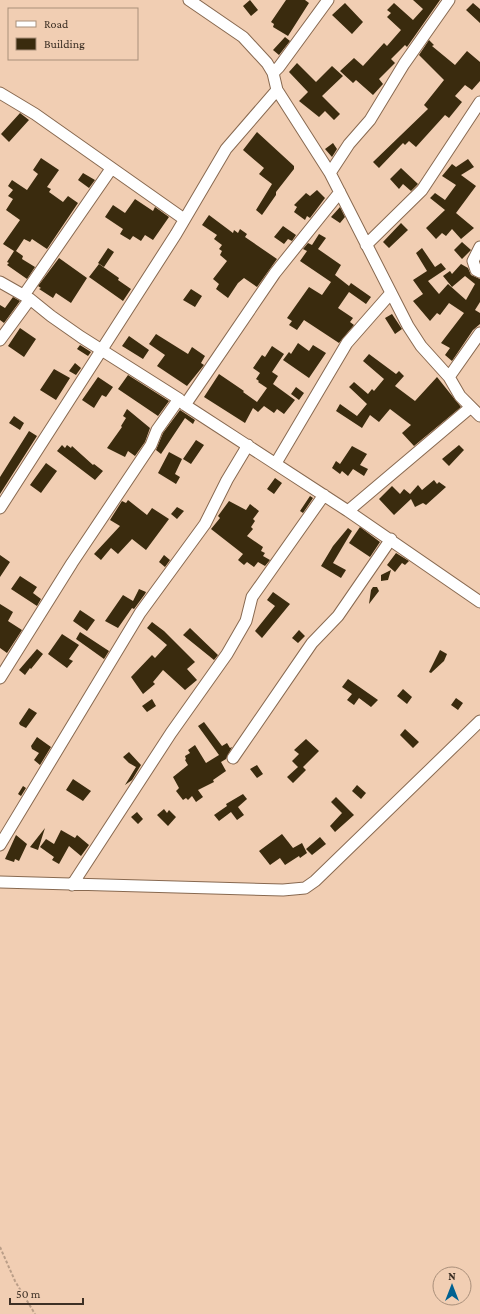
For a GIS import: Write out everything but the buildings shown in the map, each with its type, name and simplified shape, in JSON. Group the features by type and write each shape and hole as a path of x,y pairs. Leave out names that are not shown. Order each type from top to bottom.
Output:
{"street":[{"path":"189,0 243,37 263,58 273,72 277,90 330,173 408,326 421,346 449,377 460,396 480,416"},
{"path":"273,72 279,67 328,0"},
{"path":"330,173 349,144 370,120 404,64 449,0"},
{"path":"0,508 59,413 102,350 226,150 277,90"},
{"path":"0,93 35,114 111,169 134,182 184,219"},
{"path":"366,245 422,190 480,102"},
{"path":"0,340 111,169"},
{"path":"0,678 72,563 151,445 157,430 182,402 275,273 340,192"},
{"path":"480,247 473,261 476,270 480,272"},
{"path":"0,282 27,297 51,316 102,350 391,539 480,602"},
{"path":"276,463 347,343 391,293"},
{"path":"449,377 480,333"},
{"path":"348,511 471,407"},
{"path":"0,845 140,613 205,524 226,480 248,445"},
{"path":"72,885 171,733 227,654 246,621 252,596 324,495"},
{"path":"233,758 312,643 338,616 391,539"},
{"path":"0,882 295,890 305,888 342,856 480,721"}],"path":[{"path":"0,1247 15,1281 35,1314"}]}
